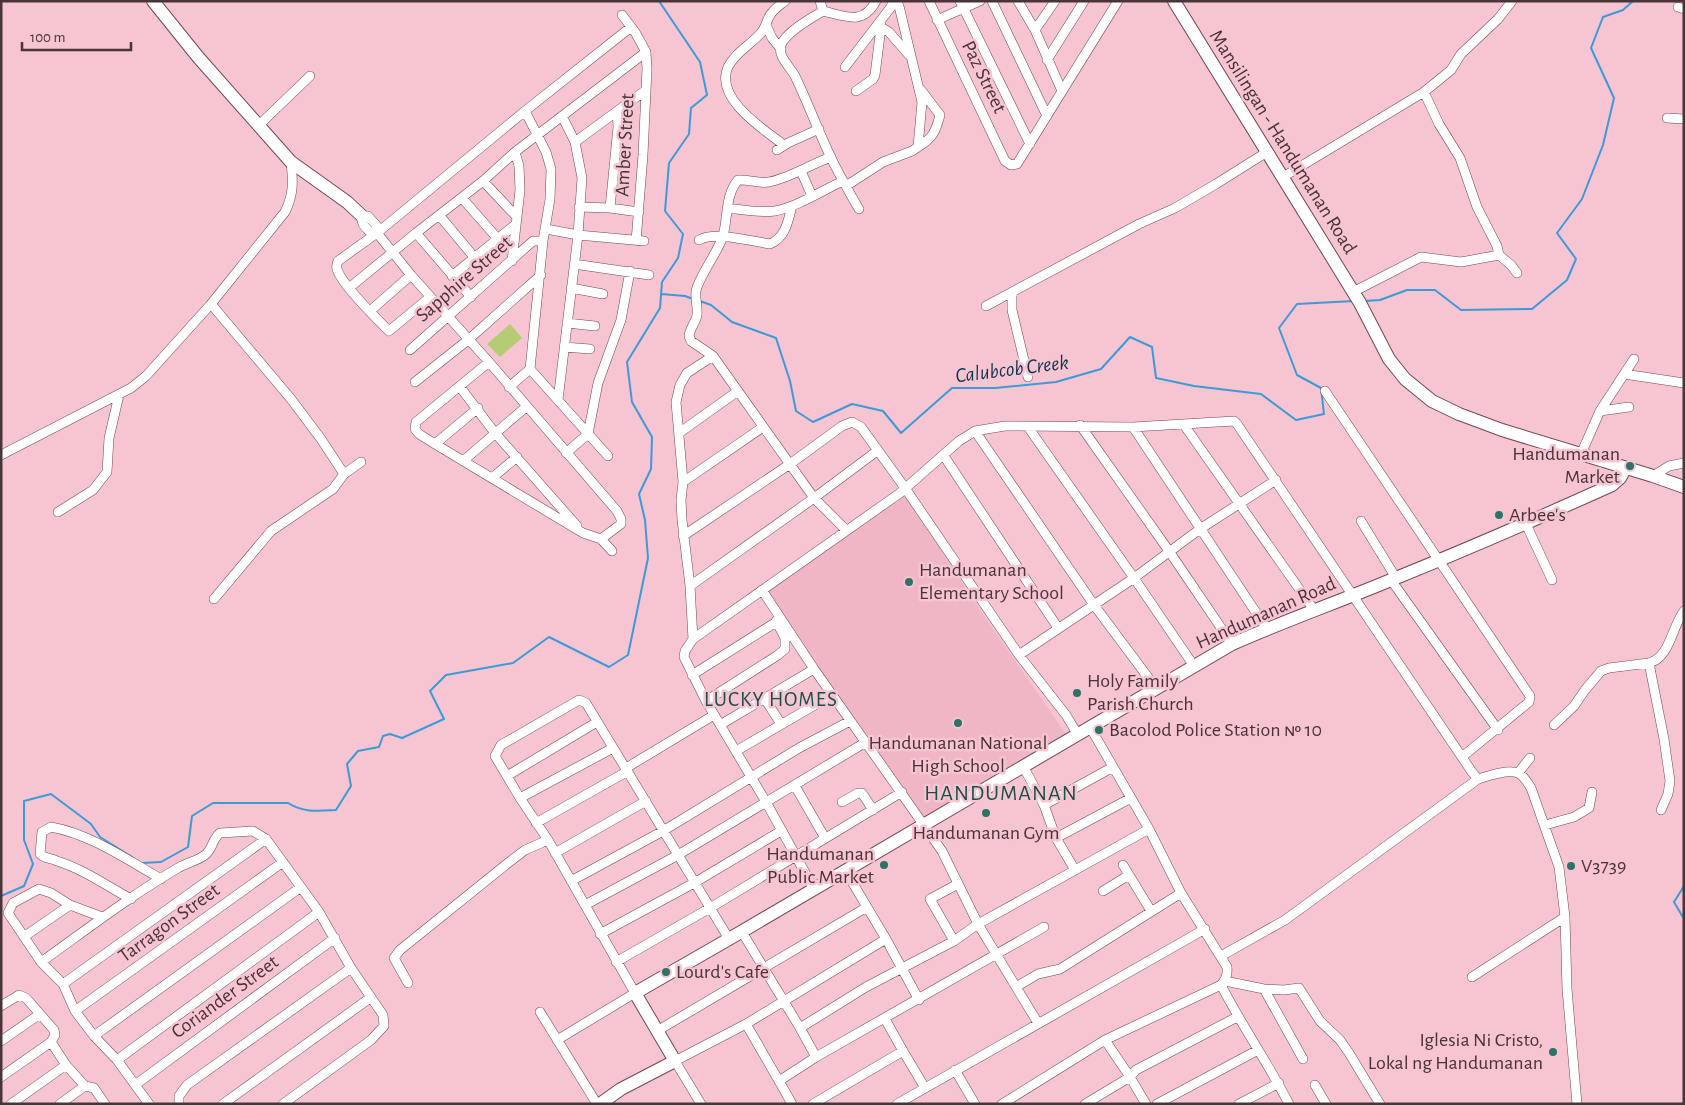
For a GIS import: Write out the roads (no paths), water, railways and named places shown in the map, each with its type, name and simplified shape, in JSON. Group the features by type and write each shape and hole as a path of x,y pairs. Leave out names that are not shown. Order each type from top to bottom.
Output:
{"street":[{"path":"153,1 198,57 291,162 347,202 362,216 361,222 364,226 370,232 377,233 447,317 489,362 617,511 621,519 620,524 601,538"},
{"path":"785,1 774,10 762,32 729,66 726,76 726,87 731,98 780,148 819,129"},
{"path":"820,1 823,11"},
{"path":"781,49 781,44 787,37 802,24 823,11 857,18 864,16 871,10 876,1"},
{"path":"845,67 880,25 894,1 899,6 910,57 920,88 922,102 918,147"},
{"name":"Paz Street","path":"929,1 1005,161 1011,165 1017,164 1030,144"},
{"path":"938,20 962,5 980,1"},
{"path":"992,1 1047,116"},
{"path":"1018,1 1034,30 1062,91"},
{"path":"1034,30 1055,1"},
{"path":"1047,60 1084,1"},
{"path":"1030,144 1118,1"},
{"name":"Mansilingan - Handumanan Road","path":"1174,1 1356,296 1389,359 1404,379 1432,401 1459,414 1684,487"},
{"path":"1283,177 1424,92 1451,70 1462,54 1498,19 1512,1"},
{"path":"962,5 1030,144"},
{"path":"349,288 483,181 515,152 646,52 622,15"},
{"path":"766,25 772,38 781,49 787,65 794,73 831,157 858,208"},
{"path":"880,25 889,32 910,57"},
{"path":"856,91 873,79 875,75 880,25"},
{"path":"430,296 388,331 349,288 337,271 336,266 338,261 377,233 525,111 631,27"},
{"name":"Amber Street","path":"578,235 640,241 639,212 646,90 646,52"},
{"path":"259,125 310,76"},
{"path":"728,208 766,212 792,206 812,196 845,184 883,162 912,151 936,131 940,115 920,88"},
{"path":"575,142 646,90"},
{"path":"1424,92 1460,158 1477,207 1497,246 1499,255 1511,265 1516,273"},
{"path":"509,387 530,369 550,199 551,169 546,152 525,111"},
{"path":"610,208 618,127 617,111"},
{"path":"558,400 578,235 582,178 575,142 562,116"},
{"path":"1666,118 1684,119"},
{"path":"512,261 520,190 519,166 515,152"},
{"path":"986,306 1139,224 1175,208 1267,152"},
{"path":"831,157 768,183 738,180 733,186 723,237 696,292 697,317 688,336 691,341 714,356 814,498 846,530"},
{"path":"1,456 119,395 146,376 211,304 285,212 291,200 293,182 291,162"},
{"path":"802,170 812,196"},
{"path":"483,181 516,220"},
{"path":"462,198 498,239"},
{"path":"699,240 705,237 723,237 770,244 782,236 792,206"},
{"path":"579,207 610,208 639,212"},
{"path":"439,215 474,257"},
{"path":"452,276 498,239 516,220"},
{"path":"546,229 578,235"},
{"path":"416,233 471,297"},
{"name":"Sapphire Street","path":"410,350 533,241 544,241"},
{"path":"1356,296 1421,257 1446,261 1470,261 1499,255"},
{"path":"574,264 649,275"},
{"path":"566,453 588,434 598,383 620,320 630,271"},
{"path":"370,311 411,275"},
{"path":"415,382 468,340 541,275"},
{"path":"571,288 603,294"},
{"path":"1012,292 1012,310 1028,377"},
{"path":"211,304 291,399 344,474"},
{"path":"567,323 595,326"},
{"path":"564,347 590,349"},
{"path":"693,639 690,586 683,536 681,500 684,482 676,402 680,385 686,373 714,356"},
{"path":"1581,454 1600,411 1634,360"},
{"path":"489,362 416,422 415,429 419,434 435,444 583,533 601,538 612,551"},
{"path":"530,369 608,456"},
{"path":"1624,374 1684,383"},
{"path":"460,387 517,457 583,533"},
{"path":"679,433 738,391"},
{"path":"1325,391 1530,696 1529,702 1498,730 1462,758"},
{"path":"58,512 93,490 107,472 109,438 119,395"},
{"path":"463,461 526,407"},
{"path":"1600,411 1628,407"},
{"path":"435,444 478,408"},
{"path":"683,536 790,464 842,426 852,422 861,427 1019,655 1066,715 1078,735"},
{"path":"814,889 766,802 706,701 684,657 685,651 693,639 900,493 959,441 975,431 1005,426 1080,425 1133,427 1236,422 1462,758 1478,778"},
{"path":"1080,425 1232,644"},
{"path":"1184,425 1314,610"},
{"path":"684,482 763,427"},
{"path":"1028,427 1194,666"},
{"path":"1133,427 1266,629"},
{"path":"975,431 1094,605 1156,688"},
{"path":"690,586 877,451"},
{"path":"944,456 1058,628"},
{"path":"492,478 517,457"},
{"path":"214,599 271,531 334,489 344,474 361,462"},
{"path":"1653,476 1669,466 1684,463"},
{"name":"Handumanan Road","path":"635,993 729,940 1232,644 1526,524 1612,485 1620,478 1625,469"},
{"path":"1019,655 1134,578 1200,529 1276,480"},
{"path":"1361,521 1394,579 1498,730"},
{"path":"1526,524 1552,580"},
{"path":"762,590 779,620 942,851 978,924 1038,1022"},
{"path":"1554,724 1574,706 1584,690 1602,671 1609,668 1654,662 1662,655 1684,611"},
{"path":"692,675 779,620"},
{"path":"706,701 778,655 785,648 785,638 779,620"},
{"path":"1649,662 1670,781 1668,794 1661,810"},
{"path":"720,725 814,669"},
{"path":"736,751 832,695"},
{"path":"765,699 781,724"},
{"path":"701,1104 616,962 548,840 507,776 496,756 500,745 579,700 586,703 729,940"},
{"path":"536,822 714,715"},
{"path":"571,881 663,831 750,777 850,721"},
{"path":"507,776 597,722"},
{"path":"1090,728 1149,829 1182,893 1228,967 1228,973 1223,983 1237,1017 1279,1083 1289,1104"},
{"path":"585,905 678,855 866,742"},
{"path":"520,798 613,748"},
{"path":"1518,773 1530,758"},
{"path":"1023,766 1044,805 1056,838 1075,870"},
{"path":"1044,805 1113,767"},
{"path":"1221,956 1285,920 1478,778 1498,773 1518,773 1531,788 1559,867 1566,917 1567,990 1577,1104"},
{"path":"795,786 825,838"},
{"path":"616,962 710,908 902,792"},
{"path":"1545,825 1583,813 1589,808 1592,792"},
{"path":"842,802 858,793 862,793 873,810"},
{"path":"1056,838 1131,798"},
{"path":"555,853 646,801"},
{"path":"131,899 72,867 57,860 43,857 40,854 42,832 50,827 94,841 161,879"},
{"path":"800,1028 866,988 954,942 978,924 1149,829"},
{"path":"41,962 102,917 179,867 206,855 215,836 220,833 253,830 266,839 319,912 351,968 383,1015 384,1026 371,1040 283,1104"},
{"path":"600,934 694,883 781,830"},
{"path":"63,984 266,839"},
{"path":"408,983 394,958 400,950 525,850 548,840"},
{"name":"Tarragon Street","path":"76,1012 283,862"},
{"path":"1123,866 1151,911"},
{"path":"845,870 868,907 919,1000"},
{"path":"1103,891 1130,875"},
{"path":"954,942 930,899 958,884"},
{"path":"94,1036 301,887"},
{"path":"102,917 70,905 51,893 39,889 13,903 8,913 41,962 63,984 76,1012 149,1104"},
{"path":"1016,987 1038,974 1060,969 1182,893"},
{"path":"25,936 70,905"},
{"path":"657,1030 765,969 788,952 868,907"},
{"path":"116,1060 319,912"},
{"path":"1472,977 1566,917"},
{"path":"779,1081 816,1057 919,1000 1044,927"},
{"path":"897,1104 1038,1022 1205,930"},
{"path":"742,932 816,1057"},
{"name":"Coriander Street","path":"135,1085 335,938"},
{"path":"540,1012 599,1104 633,1083 746,1024 886,939"},
{"path":"179,1104 179,1096 187,1085 351,968"},
{"path":"1002,1104 1105,1040 1223,983 1264,989 1284,990 1297,987 1302,990 1320,1021 1340,1040 1349,1052 1380,1104"},
{"path":"1264,989 1303,1059"},
{"path":"557,1040 635,993"},
{"path":"1,1006 19,995 26,998 54,1030 56,1036 52,1042 1,1078"},
{"path":"222,1104 370,998"},
{"path":"1,1042 40,1014"},
{"path":"1085,1104 1130,1076 1136,1070 1237,1017"},
{"path":"884,1019 925,1088"},
{"path":"746,1024 792,1104"},
{"path":"1105,1040 1130,1076 1146,1104"},
{"path":"52,1042 66,1065 85,1086 94,1088 105,1104"},
{"path":"1156,1104 1258,1050"},
{"path":"812,1104 903,1051"},
{"path":"11,1104 66,1065"},
{"path":"955,1070 975,1104"},
{"path":"1239,1104 1279,1083"},
{"path":"1315,1085 1326,1104"},
{"path":"60,1104 85,1086"}],"waterway":[{"path":"142,863 161,862 188,847 192,816 213,803 288,803 305,810 336,810 351,786 347,764 358,751 379,747 383,736 390,734 402,738 444,719 430,691 446,675 513,663 549,637 609,667 628,655 648,558 645,520 639,494 651,469 652,437 632,402 627,362 660,308 662,282 678,258 683,234 665,211 669,163 689,134 691,108 707,95 700,62 659,1"},
{"name":"Calubcob Creek","path":"1364,301 1380,300 1407,290 1435,290 1461,310 1532,309 1567,280 1576,259 1557,233 1582,199 1603,145 1614,98 1591,48 1603,17 1623,10 1633,1"},
{"name":"Calubcob Creek","path":"661,294 685,296 693,299"},
{"name":"Calubcob Creek","path":"700,301 711,305 732,322 776,338 790,381 796,411 813,422 852,404 883,411 901,433 952,388 995,388 1056,382 1101,369 1130,337 1152,347 1156,378 1194,386 1261,394 1296,420 1324,414 1321,388 1297,375 1279,328 1297,304 1354,301"},
{"path":"1,896 24,886 33,864 24,840 24,801 51,794 91,824 100,837 132,857"},
{"path":"1684,886 1674,902 1684,919"}],"place":[{"name":"Handumanan Market","path":"1630,466"},
{"name":"Arbee's","path":"1499,515"},
{"name":"Handumanan Elementary School","path":"909,582"},
{"name":"Holy Family Parish Church","path":"1077,693"},
{"name":"Handumanan National High School","path":"958,723"},
{"name":"Bacolod Police Station № 10","path":"1099,730"},
{"name":"Handumanan Gym","path":"986,813"},
{"name":"Handumanan Public Market","path":"884,865"},
{"name":"V3739","path":"1571,866"},
{"name":"Lourd's Cafe","path":"666,972"},
{"name":"Iglesia Ni Cristo, Lokal ng Handumanan","path":"1553,1052"}],"district":[{"name":"LUCKY HOMES","path":"771,699"},
{"name":"HANDUMANAN","path":"1001,793"}]}
